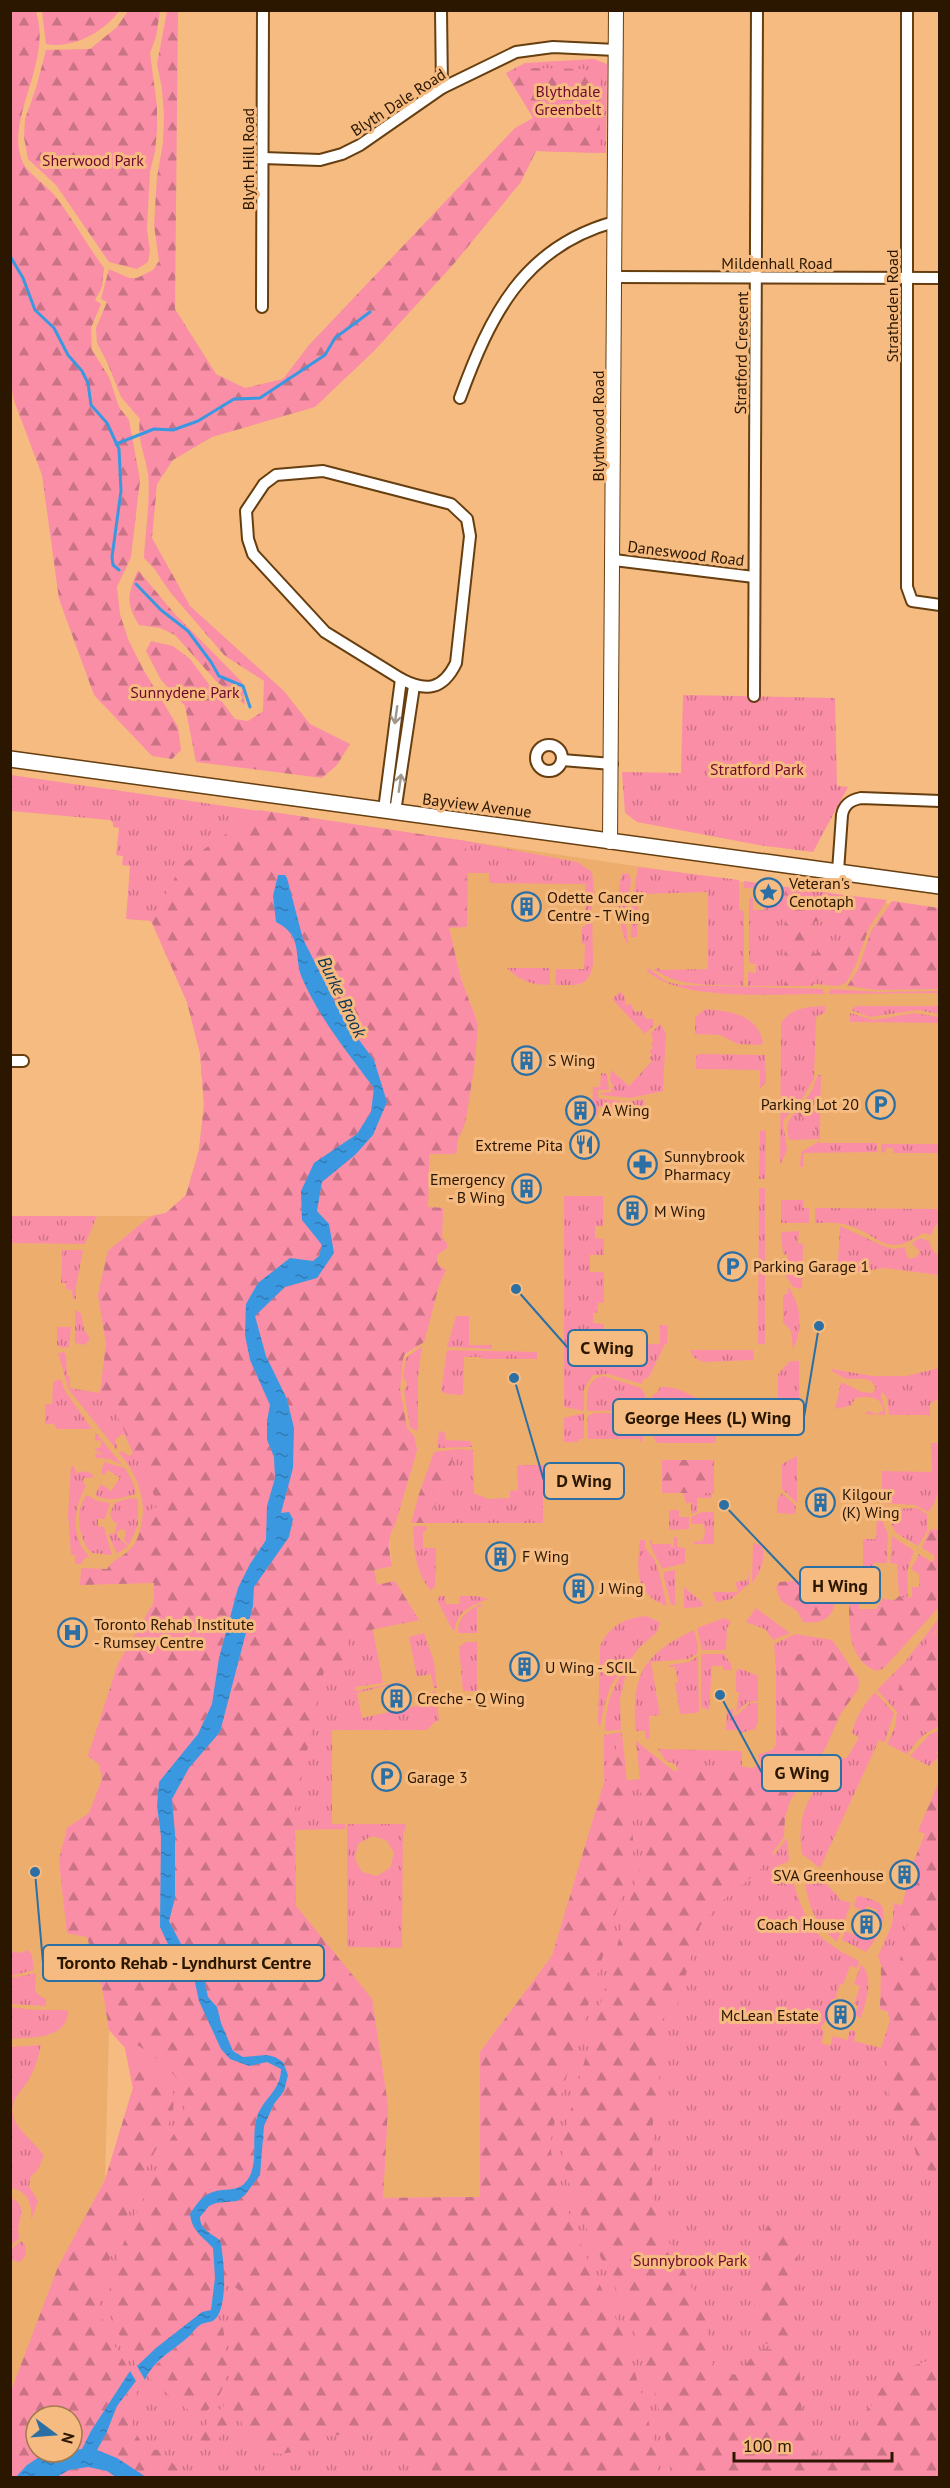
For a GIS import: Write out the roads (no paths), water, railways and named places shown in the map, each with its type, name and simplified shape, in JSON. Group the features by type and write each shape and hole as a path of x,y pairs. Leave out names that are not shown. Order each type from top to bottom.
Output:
{"main road":[{"name":"Bayview Avenue","path":"10,759 939,886"}],"street":[{"name":"Blyth Hill Road","path":"262,307 263,10"},
{"path":"441,10 442,88"},
{"name":"Blythwood Road","path":"610,842 614,560 616,10"},
{"name":"Stratford Crescent","path":"754,696 757,10"},
{"name":"Stratheden Road","path":"907,10 907,587 912,601 939,605"},
{"name":"Blyth Dale Road","path":"263,158 320,160 342,154 360,145 442,88 516,52 553,47 616,50"},
{"path":"460,398 489,327 519,282 542,260 568,242 614,222"},
{"name":"Mildenhall Road","path":"615,277 939,278"},
{"path":"323,471 451,504 467,519 470,536 456,663 449,677 431,688 414,686 325,632 253,554 248,539 246,511 264,484 276,475 323,471"},
{"name":"Daneswood Road","path":"614,560 754,577"},
{"path":"390,811 391,751 401,679"},
{"path":"390,811 404,753 414,686"},
{"path":"391,751 404,753"},
{"path":"562,760 612,764"},
{"path":"838,871 843,808 850,801 861,798 939,801"},
{"path":"10,1061 23,1061"}],"water":[{"path":"278,875 285,875 287,878 303,939 344,1020 374,1060 387,1102 373,1135 355,1155 322,1182 317,1211 329,1224 334,1253 317,1278 285,1287 255,1316 266,1356 287,1399 294,1428 293,1468 281,1513 289,1512 293,1519 289,1537 254,1587 253,1606 220,1732 189,1768 172,1799 175,1833 175,1898 169,1921 181,1944 195,1959 203,1975 208,1997 217,2007 233,2051 243,2057 267,2055 275,2057 283,2062 288,2075 284,2091 274,2104 264,2126 260,2175 245,2195 237,2201 209,2206 200,2217 204,2228 220,2240 222,2248 224,2294 219,2314 214,2320 198,2326 163,2357 148,2373 145,2380 137,2366 202,2312 211,2310 215,2278 213,2248 195,2229 190,2214 209,2193 237,2188 249,2177 254,2161 254,2134 257,2117 278,2083 281,2069 267,2062 249,2066 230,2059 221,2049 199,2001 194,1978 185,1966 175,1959 160,1927 161,1836 157,1806 159,1782 198,1734 212,1704 219,1658 238,1588 266,1540 267,1506 275,1478 274,1457 267,1440 270,1405 250,1360 245,1335 246,1304 258,1283 290,1258 313,1261 319,1256 322,1245 302,1220 301,1191 314,1163 357,1134 371,1112 374,1088 317,1007 299,970 294,940 285,928 276,922 273,896"},
{"path":"130,2371 136,2381 117,2406 97,2450 117,2458 146,2477 116,2477 107,2471 88,2467 69,2470 57,2477 16,2477 29,2464 84,2464 84,2445"}],"waterway":[{"name":"Burke Brook","path":"10,256 23,278 35,310 54,328 68,355 82,371 88,383 91,405 107,423 119,449 121,491 112,557 113,565 119,570"},
{"path":"116,444 154,429 173,430 198,421 234,399 260,398 325,355 335,338 370,312"},
{"name":"Burke Brook","path":"136,584 161,610 188,631 219,676 243,686 250,707"}],"place":[{"name":"Veteran's Cenotaph","path":"768,892"},
{"name":"Odette Cancer Centre - T Wing","path":"526,906"},
{"name":"S Wing","path":"527,1060"},
{"name":"Parking Lot 20","path":"880,1104"},
{"name":"A Wing","path":"581,1110"},
{"name":"Extreme Pita","path":"584,1145"},
{"name":"Sunnybrook Pharmacy","path":"643,1165"},
{"name":"Emergency - B Wing","path":"526,1188"},
{"name":"M Wing","path":"633,1211"},
{"name":"Parking Garage 1","path":"732,1266"},
{"name":"C Wing","path":"516,1289"},
{"name":"George Hees (L) Wing","path":"819,1326"},
{"name":"D Wing","path":"514,1378"},
{"name":"Kilgour (K) Wing","path":"821,1503"},
{"name":"H Wing","path":"724,1505"},
{"name":"F Wing","path":"501,1556"},
{"name":"J Wing","path":"579,1588"},
{"name":"Toronto Rehab Institute - Rumsey Centre","path":"73,1633"},
{"name":"U Wing - SCIL","path":"524,1667"},
{"name":"G Wing","path":"720,1695"},
{"name":"Creche - Q Wing","path":"396,1698"},
{"name":"Garage 3","path":"386,1777"},
{"name":"Toronto Rehab - Lyndhurst Centre","path":"35,1872"},
{"name":"SVA Greenhouse","path":"905,1875"},
{"name":"Coach House","path":"866,1924"},
{"name":"McLean Estate","path":"840,2015"}],"park label":[{"name":"Blythdale Greenbelt","path":"568,100"},
{"name":"Sherwood Park","path":"93,160"},
{"name":"Sunnydene Park","path":"185,692"},
{"name":"Stratford Park","path":"757,769"},
{"name":"Sunnybrook Park","path":"690,2260"}]}
